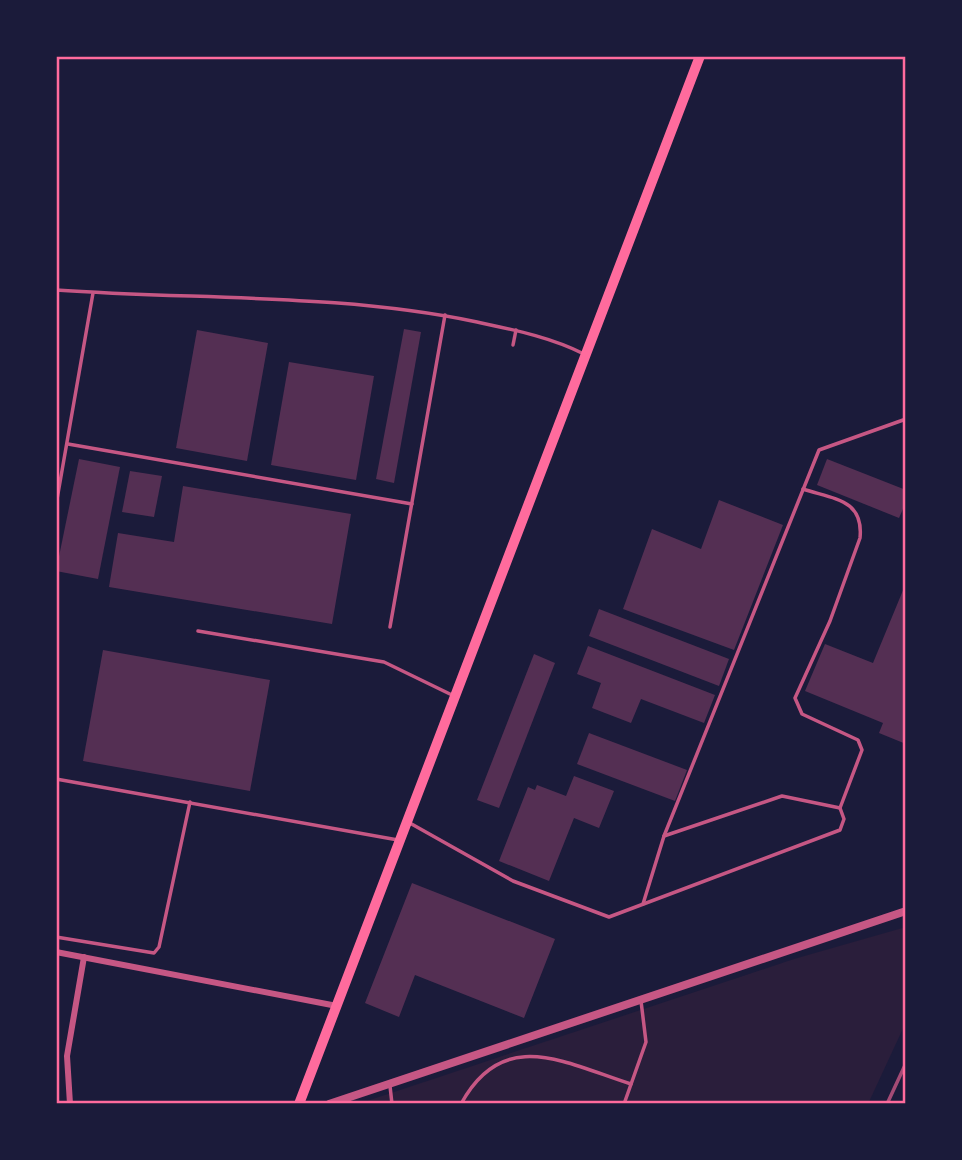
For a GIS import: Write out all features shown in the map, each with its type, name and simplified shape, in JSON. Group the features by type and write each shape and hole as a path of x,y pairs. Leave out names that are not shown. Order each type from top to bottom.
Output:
{"main road":[{"path":"299,1104 700,56"}],"street":[{"path":"329,1104 906,911"},
{"path":"56,952 337,1006"},
{"path":"70,1104 67,1056 84,957"}],"lane":[{"path":"56,290 306,300 418,309 516,330 561,343 586,355"},
{"path":"56,505 93,293"},
{"path":"390,627 445,315"},
{"path":"513,345 516,330"},
{"path":"643,904 664,836 819,450 906,419"},
{"path":"68,444 412,504"},
{"path":"408,822 513,881 609,917 839,830 844,819 840,808 862,750 858,740 802,713 795,698 830,621 860,538 862,525 859,513 851,506 803,489"},
{"path":"198,631 384,662 455,697"},
{"path":"56,779 401,841"},
{"path":"664,836 782,796 840,808"},
{"path":"56,937 154,953 159,947 190,802"},
{"path":"624,1104 646,1042 641,999"},
{"path":"461,1104 470,1087 488,1068 519,1057 545,1058 631,1084"},
{"path":"390,1084 392,1104"}],"shaded area":[{"path":"906,927 906,1022 868,1104 358,1104 794,959"}],"building":[{"path":"404,329 421,332 394,483 376,479"},
{"path":"197,330 268,343 247,461 176,448"},
{"path":"289,362 374,376 356,480 271,465"},
{"path":"79,459 120,467 98,579 56,571"},
{"path":"827,459 906,490 906,502 899,518 817,485"},
{"path":"130,471 162,476 154,517 122,512"},
{"path":"183,486 351,514 332,624 109,587 118,533 174,542"},
{"path":"719,500 783,525 734,650 623,609 652,529 701,549"},
{"path":"906,583 906,744 879,733 883,723 805,691 825,644 873,663"},
{"path":"599,609 729,659 719,686 589,636"},
{"path":"588,646 715,695 704,723 641,699 631,723 592,708 601,683 577,674"},
{"path":"103,650 270,680 250,791 83,761"},
{"path":"534,654 555,663 499,808 477,800"},
{"path":"589,733 687,770 675,801 577,764"},
{"path":"574,776 614,791 599,828 574,818 549,881 499,861 528,787 535,790 537,785 566,796"},
{"path":"412,883 555,939 524,1018 415,975 399,1017 365,1003"}],"railway":[{"path":"887,1104 906,1063"}]}
